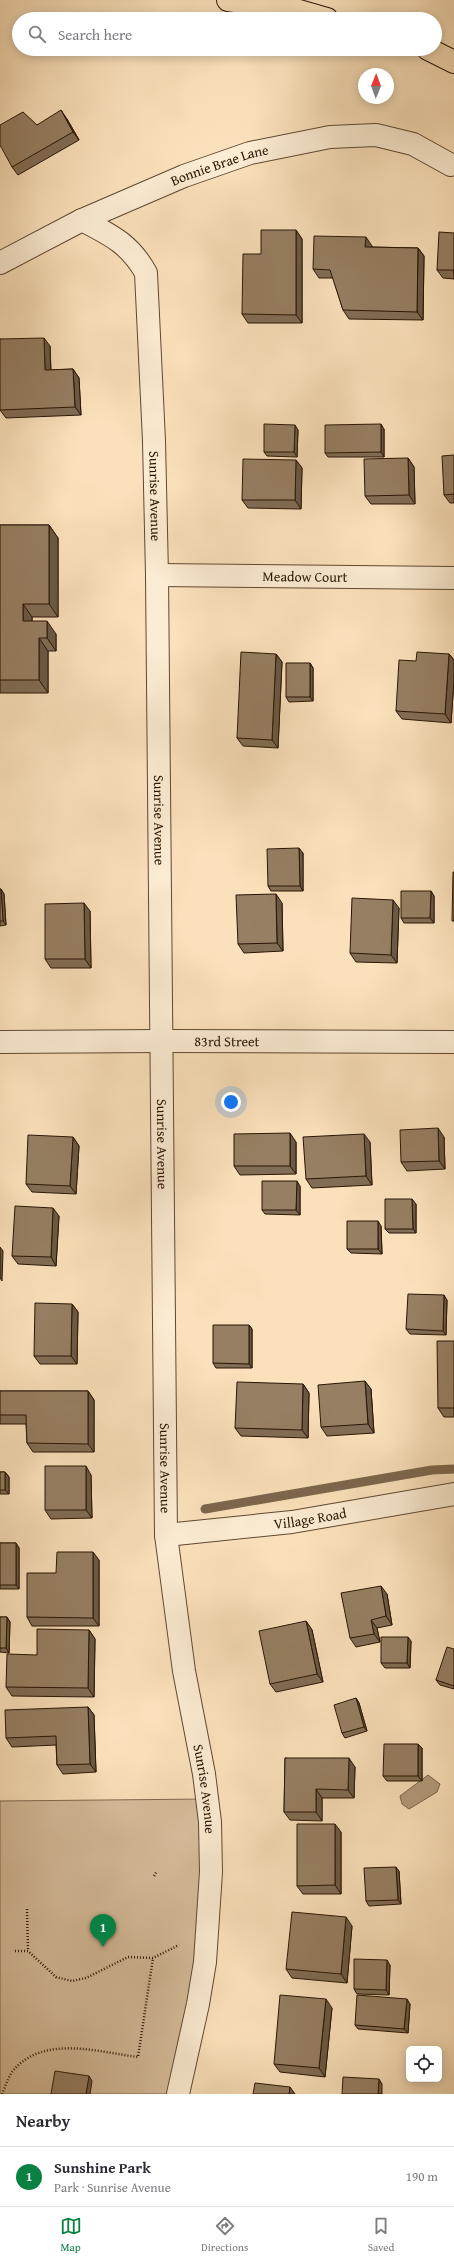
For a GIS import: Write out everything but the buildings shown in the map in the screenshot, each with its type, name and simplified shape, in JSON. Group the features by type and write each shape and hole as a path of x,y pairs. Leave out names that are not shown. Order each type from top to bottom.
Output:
{"highway":[{"path":"228,0 292,9 302,12"},
{"path":"442,56 454,62"}],"street":[{"name":"Bonnie Brae Lane","path":"0,263 82,220 184,176 250,152 330,137 376,135 413,144 451,165"},
{"name":"Sunrise Avenue","path":"82,220 111,235 136,255 146,273 154,442 157,575 166,1535 184,1671 204,1774 210,1822 211,1872 208,1932 198,2004 178,2094"},
{"name":"Meadow Court","path":"157,575 454,578"},
{"name":"83rd Street","path":"0,1042 454,1042"},
{"name":"Village Road","path":"166,1535 292,1522 454,1494"}],"path":[{"path":"154,1876 157,1871"},
{"path":"27,1909 28,1951"},
{"path":"15,1951 28,1951 56,1976 72,1981 86,1978 128,1957 153,1958 208,1932"},
{"path":"2,2094 12,2072 25,2060 48,2051 69,2047 138,2057 153,1958"}],"shaded area":[{"path":"428,1775 440,1784 437,1792 409,1809 402,1804 400,1796"},
{"path":"207,1799 208,1931 178,2094 0,2094 0,1801"}],"waterway":[{"path":"205,1509 432,1470 454,1469"}],"place":[{"name":"Sunshine Park","path":"103,1947"}]}
